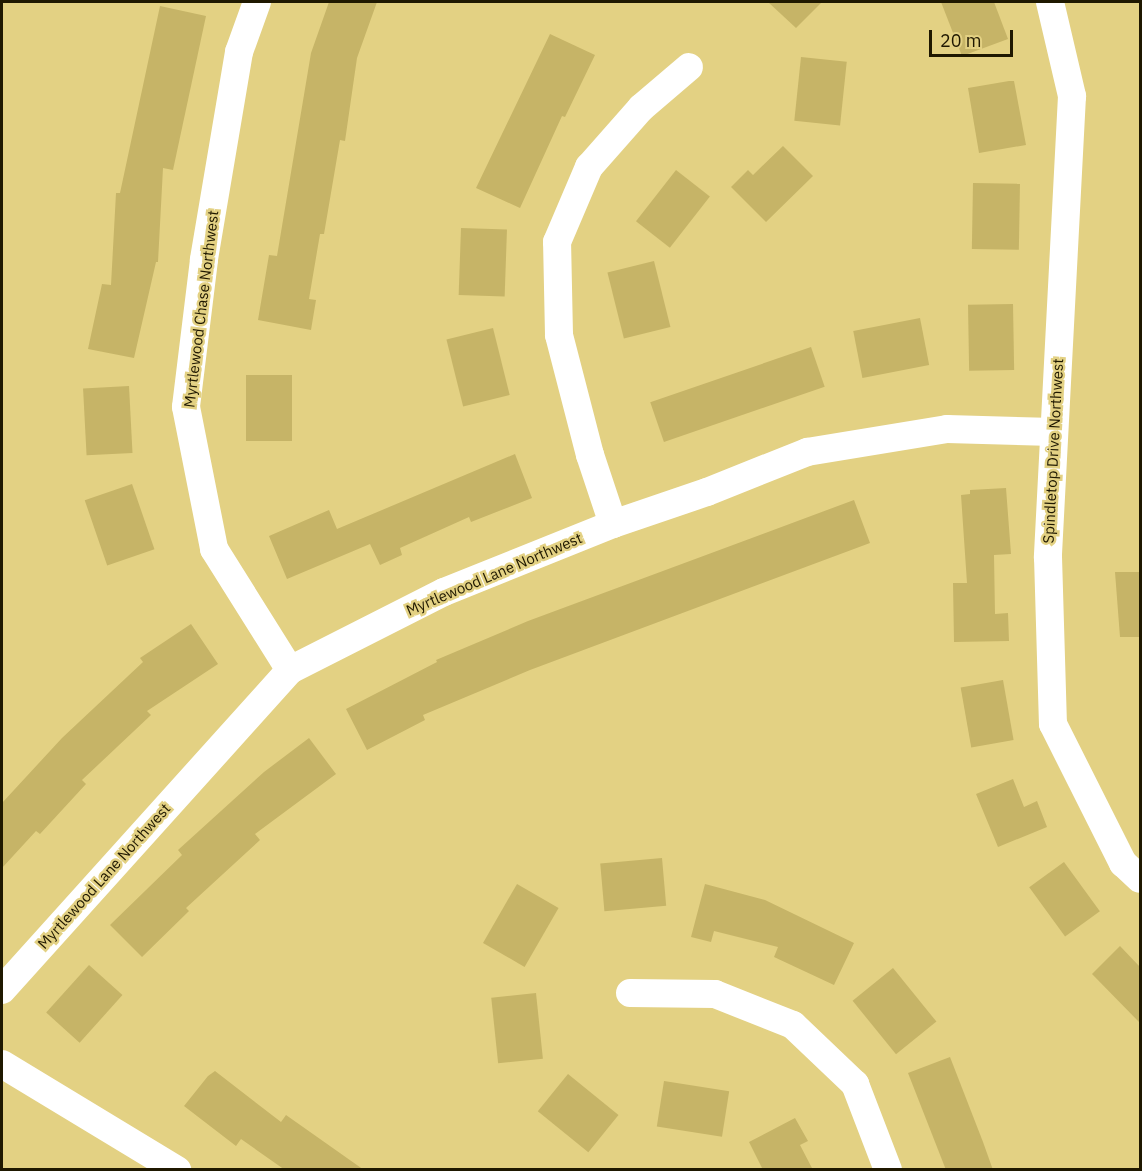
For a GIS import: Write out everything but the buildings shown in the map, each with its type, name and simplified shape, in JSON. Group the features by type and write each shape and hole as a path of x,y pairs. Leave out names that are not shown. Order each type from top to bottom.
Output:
{"street":[{"name":"Myrtlewood Chase Northwest","path":"257,2 239,52 204,260 186,407 214,549 290,670"},
{"name":"Spindletop Drive Northwest","path":"1050,2 1072,96 1048,557 1053,724 1123,863 1140,879"},
{"path":"613,524 590,455 559,335 557,242 589,167 641,108 689,67"},
{"name":"Myrtlewood Lane Northwest","path":"2,990 290,670 444,592 613,524 707,492 807,452 947,429 1054,432"},
{"path":"630,993 715,994 793,1025 855,1084 888,1170"},
{"path":"2,1064 177,1170"}]}
